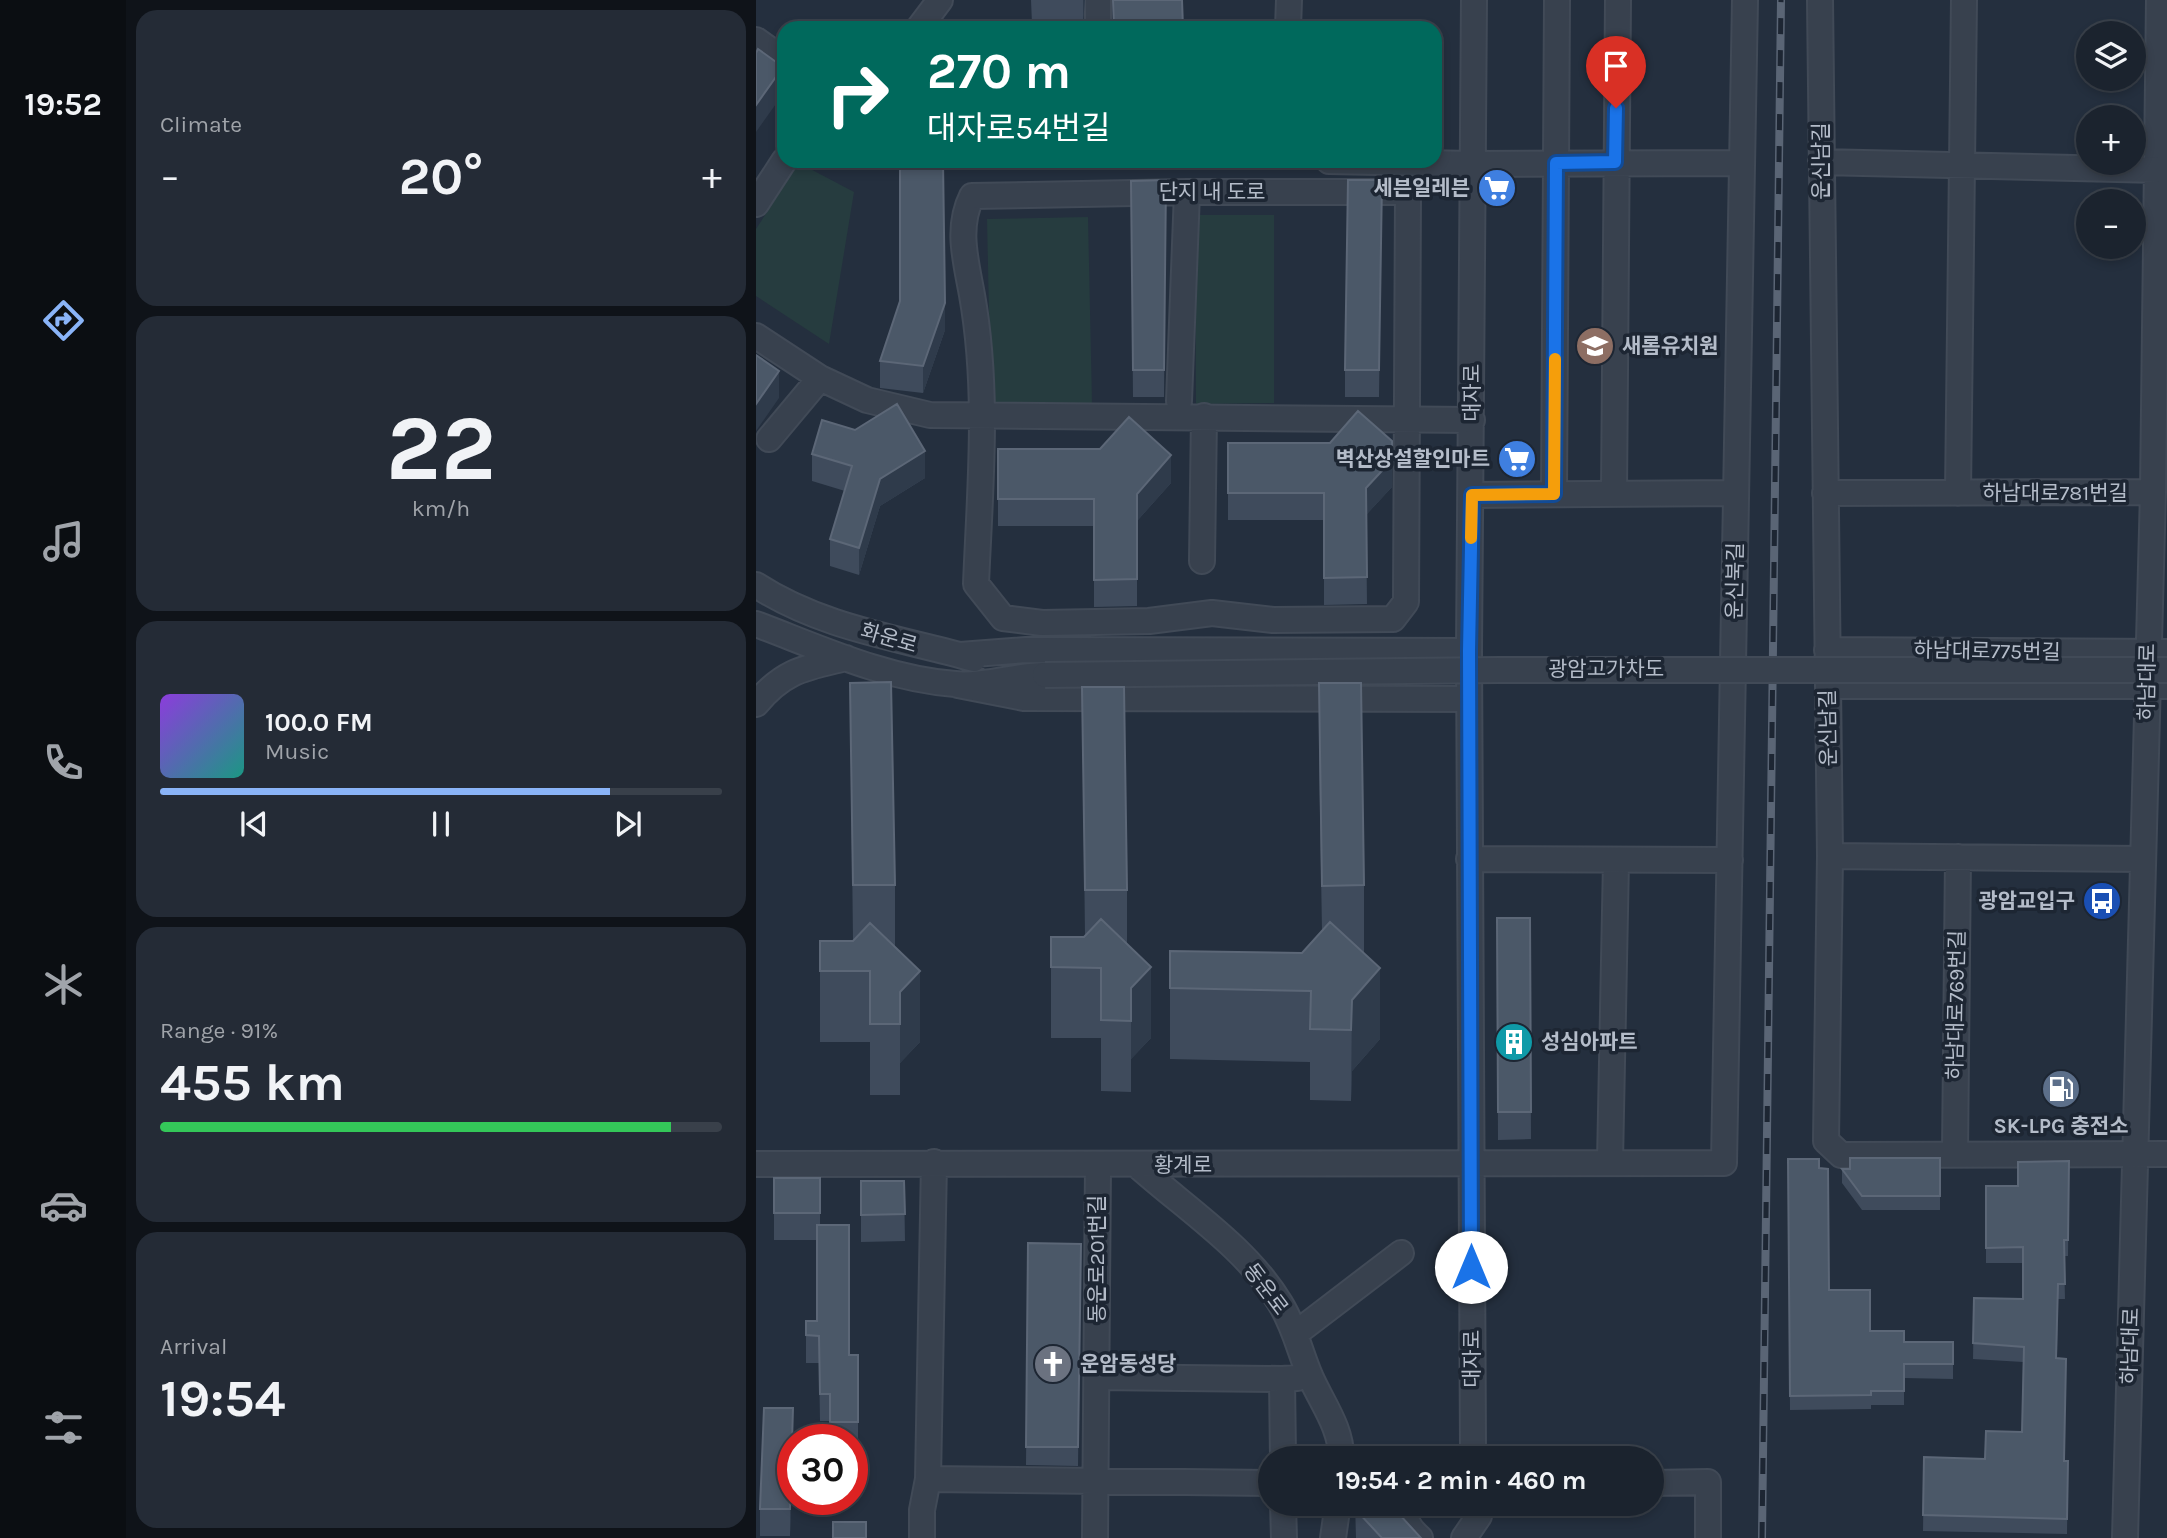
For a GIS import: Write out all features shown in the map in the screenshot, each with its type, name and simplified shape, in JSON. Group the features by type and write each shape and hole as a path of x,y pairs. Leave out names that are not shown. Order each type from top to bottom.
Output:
{"street":[{"path":"924,21 940,0"},
{"path":"1098,0 1098,21"},
{"path":"1288,21 1289,0"},
{"name":"대자로","path":"1473,1446 1469,651 1474,0"},
{"path":"1554,494 1557,0"},
{"path":"1614,494 1618,0"},
{"name":"운신북길","path":"1724,1163 1745,0"},
{"name":"운신남길","path":"1820,0 1830,856 1826,1141 1840,1155 2135,1154"},
{"name":"하남대로781번길","path":"1958,493 1964,0"},
{"name":"하남대로","path":"2125,1538 2143,859 2158,652 2152,492 2160,0"},
{"path":"756,40 777,55"},
{"path":"1821,162 2159,170"},
{"path":"1442,163 1741,163"},
{"path":"756,204 779,168"},
{"path":"1179,401 1187,192"},
{"name":"단지 내 도로","path":"984,418 977,322 962,239 964,212 972,196 1408,192 1408,419"},
{"path":"756,336 820,378 867,400 917,412 984,418 1204,416 1472,420"},
{"path":"769,439 820,378"},
{"path":"1202,561 1204,416"},
{"path":"984,418 976,584 1003,618 1042,623 1149,621 1212,613 1273,620 1393,619 1406,602 1408,419"},
{"name":"하남대로781번길","path":"1825,493 2152,492"},
{"path":"1472,495 1736,493"},
{"name":"화운로","path":"757,589 879,637 1037,675"},
{"name":"화운로","path":"756,624 885,671 958,685 1037,675"},
{"path":"960,656 1026,650 1469,651"},
{"name":"하남대로775번길","path":"1827,650 2158,652"},
{"path":"756,704 771,685 792,671 846,658"},
{"name":"광암고가차도","path":"1037,675 1497,670 2167,670"},
{"path":"958,685 1024,698 1469,699"},
{"name":"하남대로775번길","path":"1828,686 2157,686"},
{"path":"1830,856 2143,859"},
{"name":"하남대로769번길","path":"1955,1153 1958,857"},
{"path":"1469,859 1730,860"},
{"path":"1610,1162 1616,861"},
{"path":"2135,1154 2167,1154"},
{"path":"922,1538 922,1510 928,1479 934,1162"},
{"name":"황계로","path":"756,1164 934,1162 1137,1166 1724,1163"},
{"name":"동운로201번길","path":"1095,1538 1098,1165"},
{"name":"동운로","path":"1137,1166 1261,1276 1282,1306 1342,1446"},
{"path":"1295,1334 1401,1253"},
{"path":"1097,1377 1311,1377"},
{"path":"1282,1379 1283,1446"},
{"path":"928,1479 1258,1483"},
{"path":"1664,1483 1708,1482 1708,1538"},
{"path":"1283,1516 1284,1538"},
{"path":"1333,1538 1336,1516"},
{"path":"1404,1516 1410,1530 1420,1538"},
{"path":"1464,1538 1479,1516"}],"green space":[{"path":"796,168 808,168 854,192 829,344 756,296 756,229"},
{"path":"1195,215 1274,215 1274,403 1196,404"},
{"path":"1088,217 1092,403 991,405 987,219"}],"building":[{"path":"1113,0 1182,0 1183,21 1114,21"},
{"path":"758,49 777,63 777,75 756,105"},
{"path":"900,168 943,168 945,303 923,366 880,361 900,301"},
{"path":"1166,180 1164,370 1133,370 1131,181"},
{"path":"1348,180 1382,180 1379,370 1345,370"},
{"path":"756,355 779,371 756,404"},
{"path":"897,404 925,451 880,479 859,548 830,539 852,466 812,454 822,420 855,430"},
{"path":"1358,411 1392,441 1392,460 1366,488 1367,577 1324,578 1324,493 1228,493 1228,443 1330,443"},
{"path":"1129,417 1171,455 1137,494 1137,579 1094,580 1094,499 998,499 998,449 1100,449"},
{"path":"891,682 895,885 853,885 850,683"},
{"path":"1319,683 1361,683 1364,885 1322,886"},
{"path":"1082,687 1124,687 1127,890 1085,890"},
{"name":"성심아파트","path":"1497,918 1530,918 1531,1112 1498,1112"},
{"path":"1101,919 1151,967 1131,988 1131,1021 1101,1020 1101,968 1051,967 1051,937 1084,937"},
{"path":"1330,922 1380,968 1352,1000 1351,1030 1310,1029 1311,991 1170,988 1170,951 1302,953"},
{"path":"870,923 920,971 900,992 900,1024 870,1024 870,971 820,971 820,941 853,941"},
{"path":"1850,1158 1940,1158 1940,1196 1862,1196 1842,1169 1850,1169"},
{"path":"1788,1159 1819,1159 1819,1168 1828,1169 1829,1290 1870,1290 1870,1331 1904,1331 1904,1342 1953,1342 1953,1364 1904,1364 1904,1391 1871,1391 1871,1395 1790,1396"},
{"path":"2069,1161 2068,1240 2064,1240 2065,1284 2058,1284 2056,1358 2066,1359 2064,1461 2068,1461 2067,1519 1923,1515 1924,1457 1985,1459 1986,1431 2022,1432 2024,1347 1973,1343 1974,1298 2023,1299 2023,1247 1986,1248 1986,1186 2018,1186 2018,1162"},
{"path":"774,1178 820,1178 820,1213 774,1213"},
{"path":"861,1181 904,1181 905,1214 861,1215"},
{"path":"817,1225 849,1225 849,1355 858,1355 858,1422 830,1422 830,1394 820,1394 819,1336 806,1335 806,1321 817,1321"},
{"name":"운암동성당","path":"1028,1243 1081,1244 1078,1447 1026,1447"},
{"path":"764,1408 793,1408 793,1424 777,1424 777,1509 760,1509"},
{"path":"1362,1516 1401,1516 1421,1538 1382,1538"},
{"path":"833,1522 866,1522 866,1538 833,1538"}],"railway":[{"path":"1762,1538 1781,0"}],"slow traffic":[{"path":"1471,538 1472,495 1554,494 1555,359"}],"place":[{"name":"세븐일레븐","path":"1497,188"},
{"name":"새롬유치원","path":"1595,346"},
{"name":"벽산상설할인마트","path":"1517,459"},
{"name":"광암교입구","path":"2102,901"},
{"name":"성심아파트","path":"1514,1042"},
{"name":"SK-LPG 충전소","path":"2061,1089"},
{"name":"운암동성당","path":"1053,1364"}],"route":[{"path":"1471,1267 1469,651 1472,495 1554,494 1556,163 1615,162 1616,108"}]}
